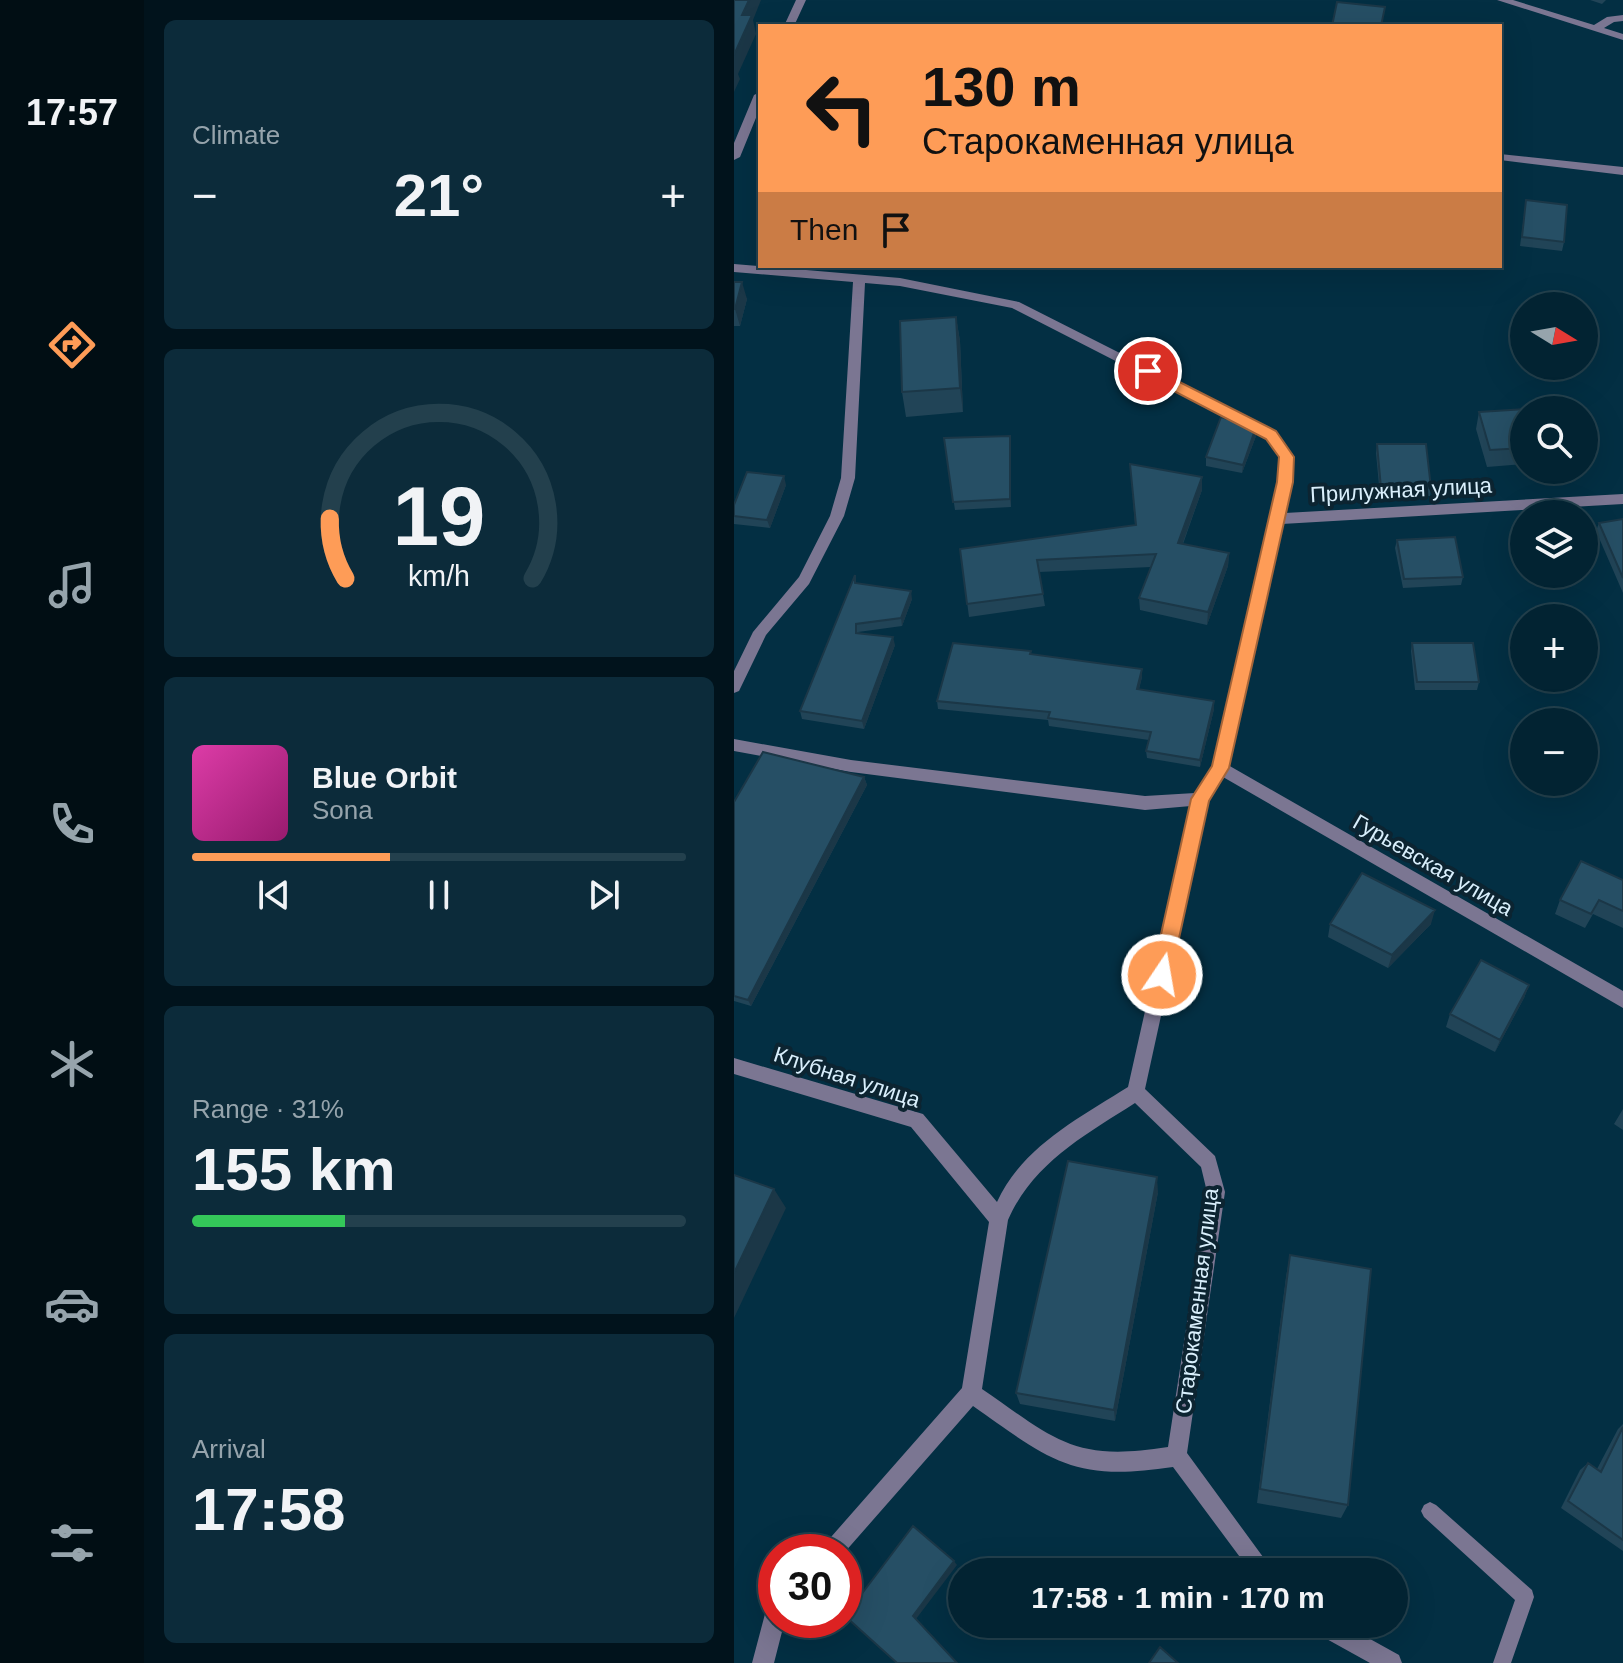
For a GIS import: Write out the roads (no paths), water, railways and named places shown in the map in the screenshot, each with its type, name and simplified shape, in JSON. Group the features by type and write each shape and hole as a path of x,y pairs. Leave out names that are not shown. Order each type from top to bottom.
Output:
{"street":[{"path":"790,24 801,0"},
{"path":"1502,0 1623,37"},
{"path":"1596,28 1611,19 1623,18"},
{"path":"734,157 758,100"},
{"path":"1502,157 1623,171"},
{"path":"734,268 900,282 1015,305 1271,435 1286,457 1276,519 1220,768 1200,799 1136,1092 1045,1150 1007,1195 999,1219 971,1393 847,1534"},
{"path":"734,687 760,632 804,580 837,516 845,491 859,279"},
{"name":"Прилужная улица","path":"1276,519 1623,499"},
{"path":"734,745 851,766 1145,803 1200,799"},
{"name":"Гурьевская улица","path":"1220,768 1623,1000"},
{"name":"Клубная улица","path":"734,1066 917,1120 999,1219"},
{"name":"Старокаменная улица","path":"1136,1092 1209,1162 1216,1192 1177,1456"},
{"path":"971,1393 1056,1449 1093,1462 1131,1463 1177,1456 1254,1558"},
{"path":"763,1663 770,1638"},
{"path":"1347,1638 1391,1663"}],"lane":[{"path":"1430,1511 1525,1597 1502,1663"}]}
